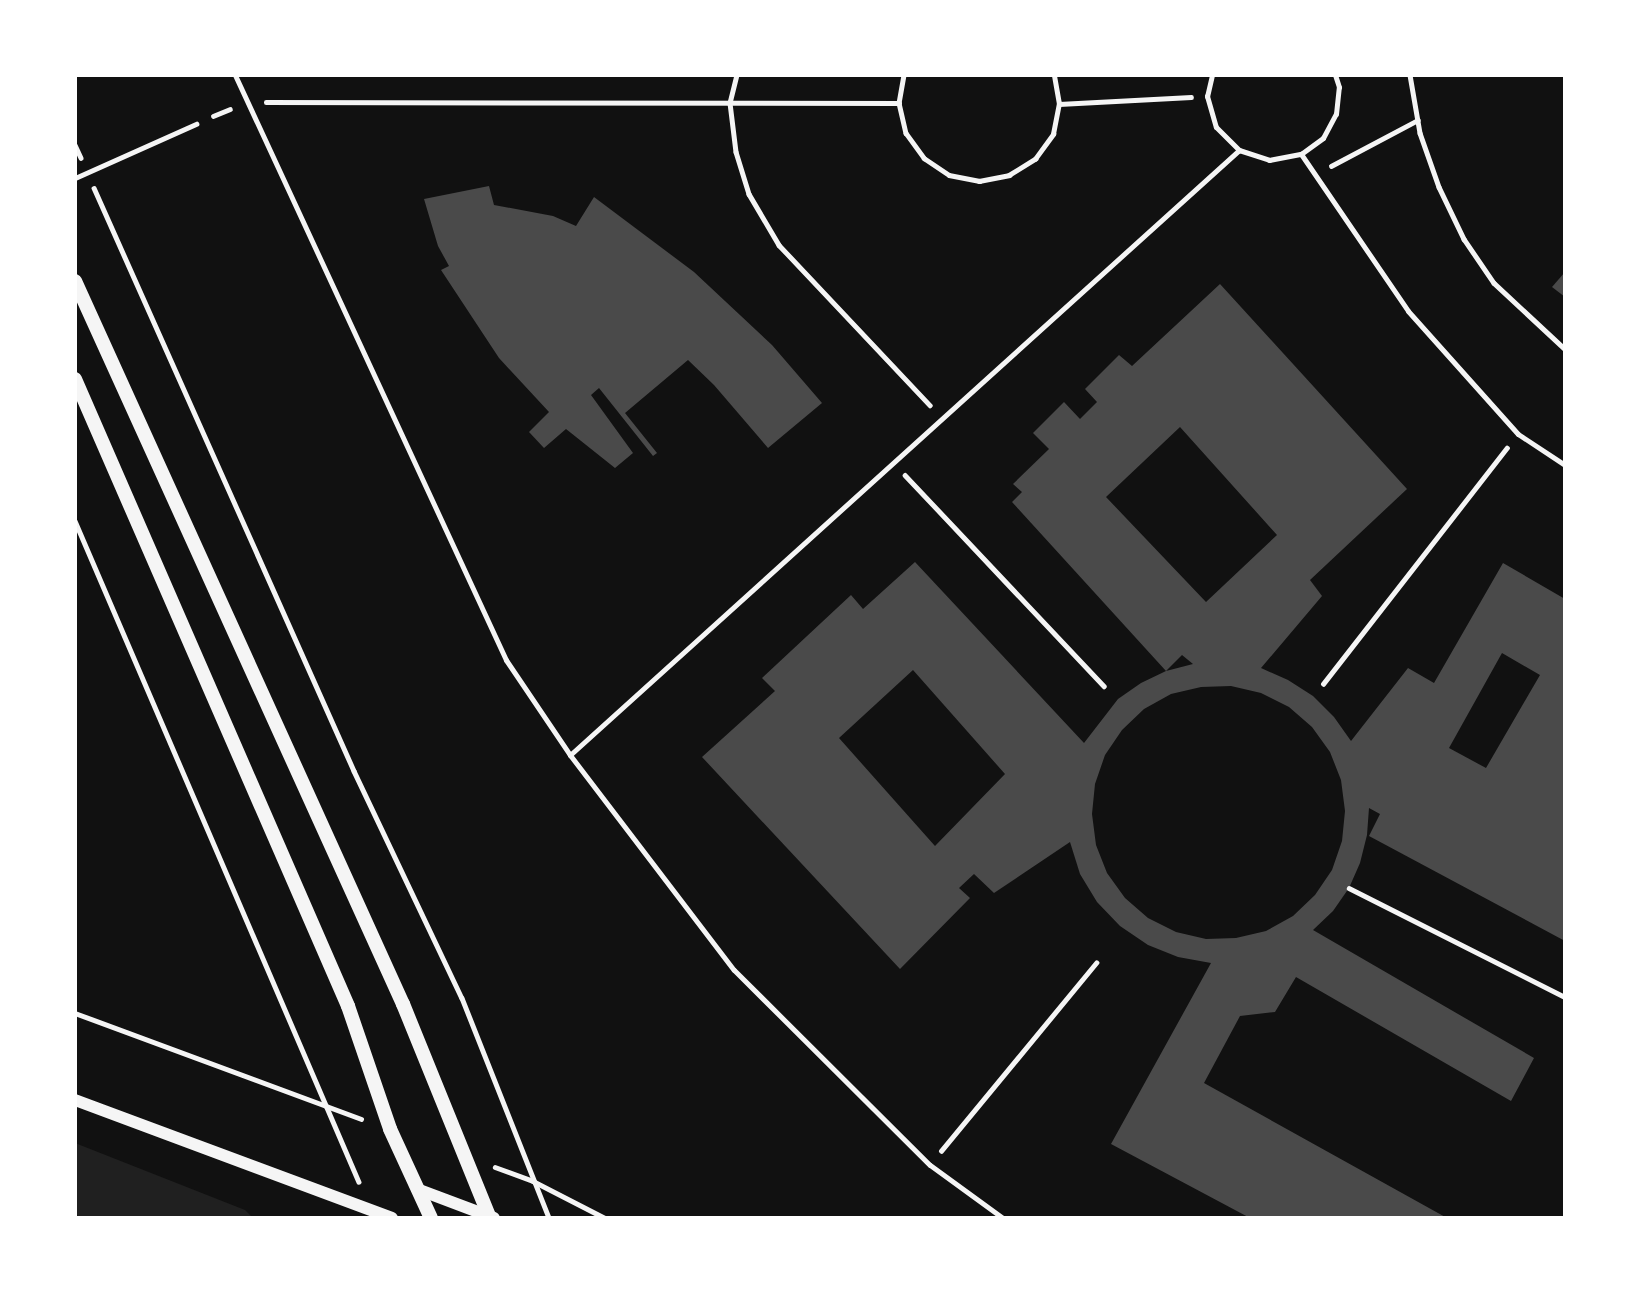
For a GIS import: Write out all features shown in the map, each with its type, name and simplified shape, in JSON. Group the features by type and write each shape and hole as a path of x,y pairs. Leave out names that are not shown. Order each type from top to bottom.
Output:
{"main road":[{"path":"75,281 403,1003 463,1156 491,1217"},
{"path":"75,379 348,1006 390,1129 431,1218"}],"street":[{"path":"75,1100 392,1218"},
{"path":"417,1189 491,1217"}],"lane":[{"path":"235,75 506,660 570,755 734,970 930,1165 1003,1218"},
{"path":"1212,75 1207,96 1216,127 1238,150 1269,160 1301,154 1323,138 1336,114 1339,87 1335,75"},
{"path":"75,178 196,124"},
{"path":"570,755 1238,150"},
{"path":"1301,154 1408,312 1518,434 1565,465"}],"path":[{"path":"737,75 730,103 736,152 749,194 779,245 942,419"},
{"path":"904,75 900,103 906,133 924,158 949,175 979,181 1009,175 1035,159 1053,134 1059,104 1054,75"},
{"path":"1410,75 1418,120 1439,187 1464,239 1494,283 1565,349"},
{"path":"1059,104 1207,96"},
{"path":"196,124 246,102 900,103"},
{"path":"1315,175 1418,120"},
{"path":"75,145 354,771 462,998 549,1218"},
{"path":"1323,684 1518,434"},
{"path":"893,463 1104,686"},
{"path":"75,521 371,1209"},
{"path":"1349,888 1565,997"},
{"path":"930,1165 1096,963"},
{"path":"75,1013 390,1129"},
{"path":"463,1156 533,1181 605,1218"}],"shaded area":[{"path":"75,1143 245,1210 253,1218 75,1218"}],"building":[{"path":"489,186 494,205 553,216 576,226 594,197 694,272 772,345 822,403 768,448 714,385 688,360 625,413 657,453 653,456 599,388 591,395 633,453 615,468 566,429 544,448 529,432 549,412 499,358 441,270 449,266 438,246 424,199"},
{"path":"1565,272 1565,297 1552,287"},
{"path":"1220,284 1407,489 1310,580 1322,596 1261,668 1288,680 1313,696 1334,717 1351,741 1408,668 1434,683 1503,563 1565,599 1565,941 1369,836 1380,814 1369,808 1367,835 1360,863 1349,888 1333,911 1313,930 1534,1058 1511,1101 1296,977 1275,1012 1240,1016 1204,1083 1447,1218 1250,1218 1111,1144 1211,963 1178,957 1148,945 1120,926 1097,902 1080,874 1070,842 994,893 974,874 959,888 970,898 900,969 702,757 775,691 762,678 851,595 863,609 915,562 1084,743 1118,699 1141,683 1166,671 1012,502 1022,492 1013,484 1049,449 1033,433 1064,402 1080,419 1097,402 1085,389 1119,355 1132,366","holes":["1180,427 1277,535 1206,602 1106,497","1502,653 1540,675 1486,768 1449,748","1182,655 1193,664 1166,671","913,670 1005,774 935,846 839,738","1231,686 1261,693 1289,707 1312,727 1330,752 1341,780 1345,811 1342,841 1332,870 1315,895 1293,916 1266,931 1236,938 1206,939 1176,932 1148,918 1125,898 1107,873 1096,845 1092,814 1095,784 1105,755 1122,730 1144,709 1171,694 1201,687"]}]}
